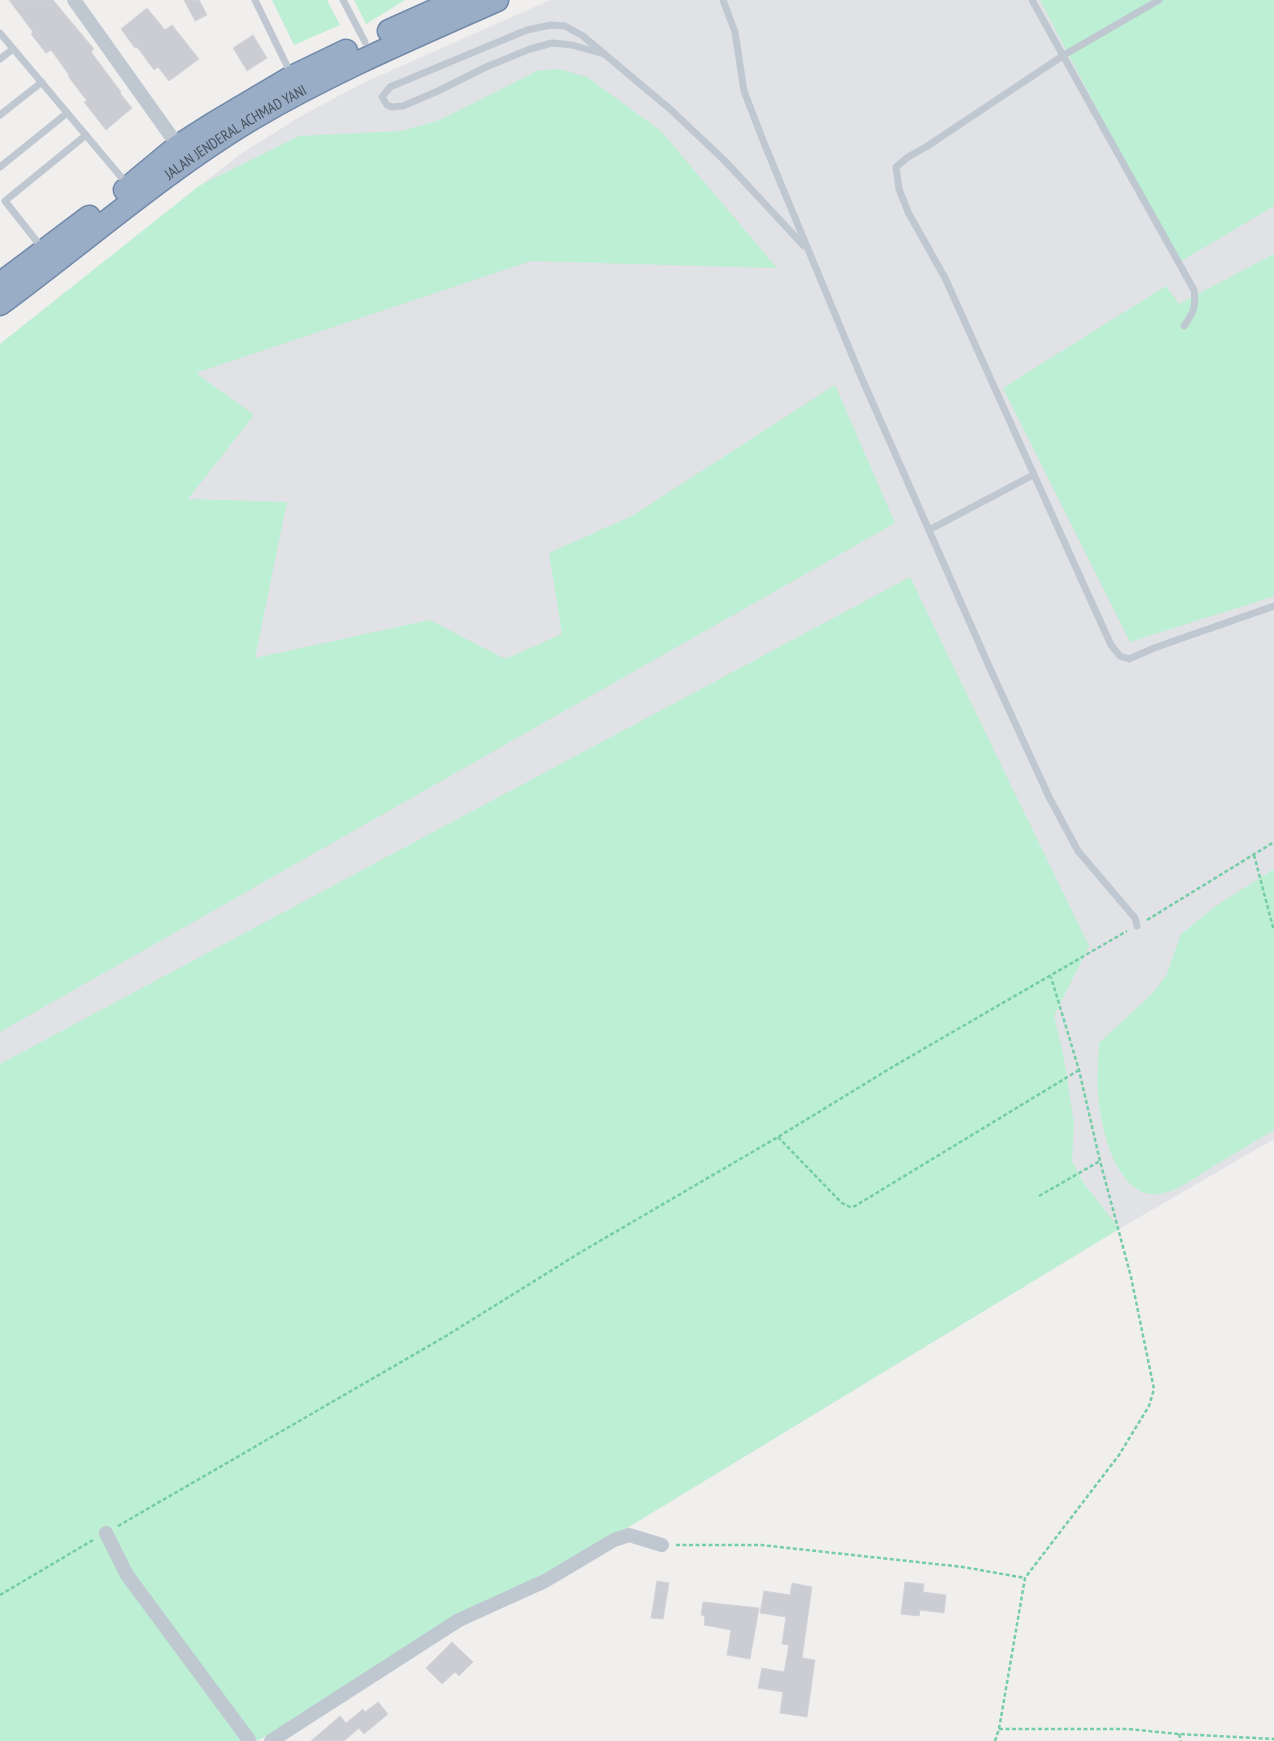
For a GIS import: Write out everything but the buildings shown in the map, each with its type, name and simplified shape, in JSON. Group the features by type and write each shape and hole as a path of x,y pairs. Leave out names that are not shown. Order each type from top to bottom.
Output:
{"highway":[{"name":"JALAN JENDERAL ACHMAD YANI","path":"0,304 59,260 178,146 292,77 458,0"},
{"name":"JALAN JENDERAL ACHMAD YANI","path":"0,284 44,250 142,182 201,152 252,118 368,57 497,0"}],"street":[{"path":"74,0 178,146"},
{"path":"106,1533 127,1575 249,1740"},
{"path":"271,1741 459,1620 545,1581 614,1540 629,1535 662,1545"}],"lane":[{"path":"255,0 292,77"},
{"path":"343,0 365,42"},
{"path":"723,0 735,32 744,90 859,372 929,530 1049,797 1078,851 1135,918 1137,926"},
{"path":"1032,0 1194,290 1196,302 1192,314 1184,326"},
{"path":"1159,0 1064,55 908,157 896,167 899,189 908,212 946,278 1033,476 1111,645 1120,656 1129,659 1154,648 1274,606"},
{"path":"604,54 572,45 552,43 530,49 486,67 403,106 392,107 387,105 382,97 390,87 527,30 550,25 565,26 583,36 670,110 725,161 808,249"},
{"path":"0,33 86,135 142,182"},
{"path":"0,59 12,49"},
{"path":"0,115 42,82"},
{"path":"0,167 68,113"},
{"path":"44,250 3,203 86,135"},
{"path":"929,530 1033,476"}],"path":[{"path":"0,1595 446,1336 581,1252 778,1137 894,1066 1051,977 1274,842"},
{"path":"1254,854 1274,931"},
{"path":"995,1741 999,1729 1025,1578 1119,1455 1149,1406 1154,1389 1130,1277 1079,1070 1051,977"},
{"path":"778,1137 842,1203 850,1207 1079,1070"},
{"path":"1039,1196 1100,1161"},
{"path":"662,1545 761,1545 963,1567 1025,1578"},
{"path":"999,1729 1128,1729 1179,1734 1274,1739"},
{"path":"1179,1734 1181,1741"}],"shaded area":[{"path":"550,0 1274,0 1274,1139 1119,1229 566,1565 257,1741 0,1741 0,344 239,155 301,116 363,83"}],"green space":[{"path":"272,0 327,0 340,25 294,45"},
{"path":"354,0 405,0 366,24"},
{"path":"1040,0 1274,0 1274,206 1178,263"},
{"path":"559,69 587,77 661,131 777,268 531,261 196,373 254,415 188,499 287,502 255,658 430,620 505,659 562,634 549,553 632,516 835,385 895,523 0,1032 0,344 199,186 299,136 402,131 440,120 537,71"},
{"path":"1274,254 1274,596 1130,642 1003,388 1166,286 1179,304"},
{"path":"910,577 1089,946 1054,1016 1063,1053 1074,1124 1072,1161 1083,1182 1119,1229 566,1565 257,1741 0,1741 0,1064"},
{"path":"1274,869 1274,1130 1178,1188 1158,1194 1143,1192 1131,1185 1121,1172 1106,1139 1098,1092 1099,1043 1154,992 1167,974 1181,934 1216,906"}]}
